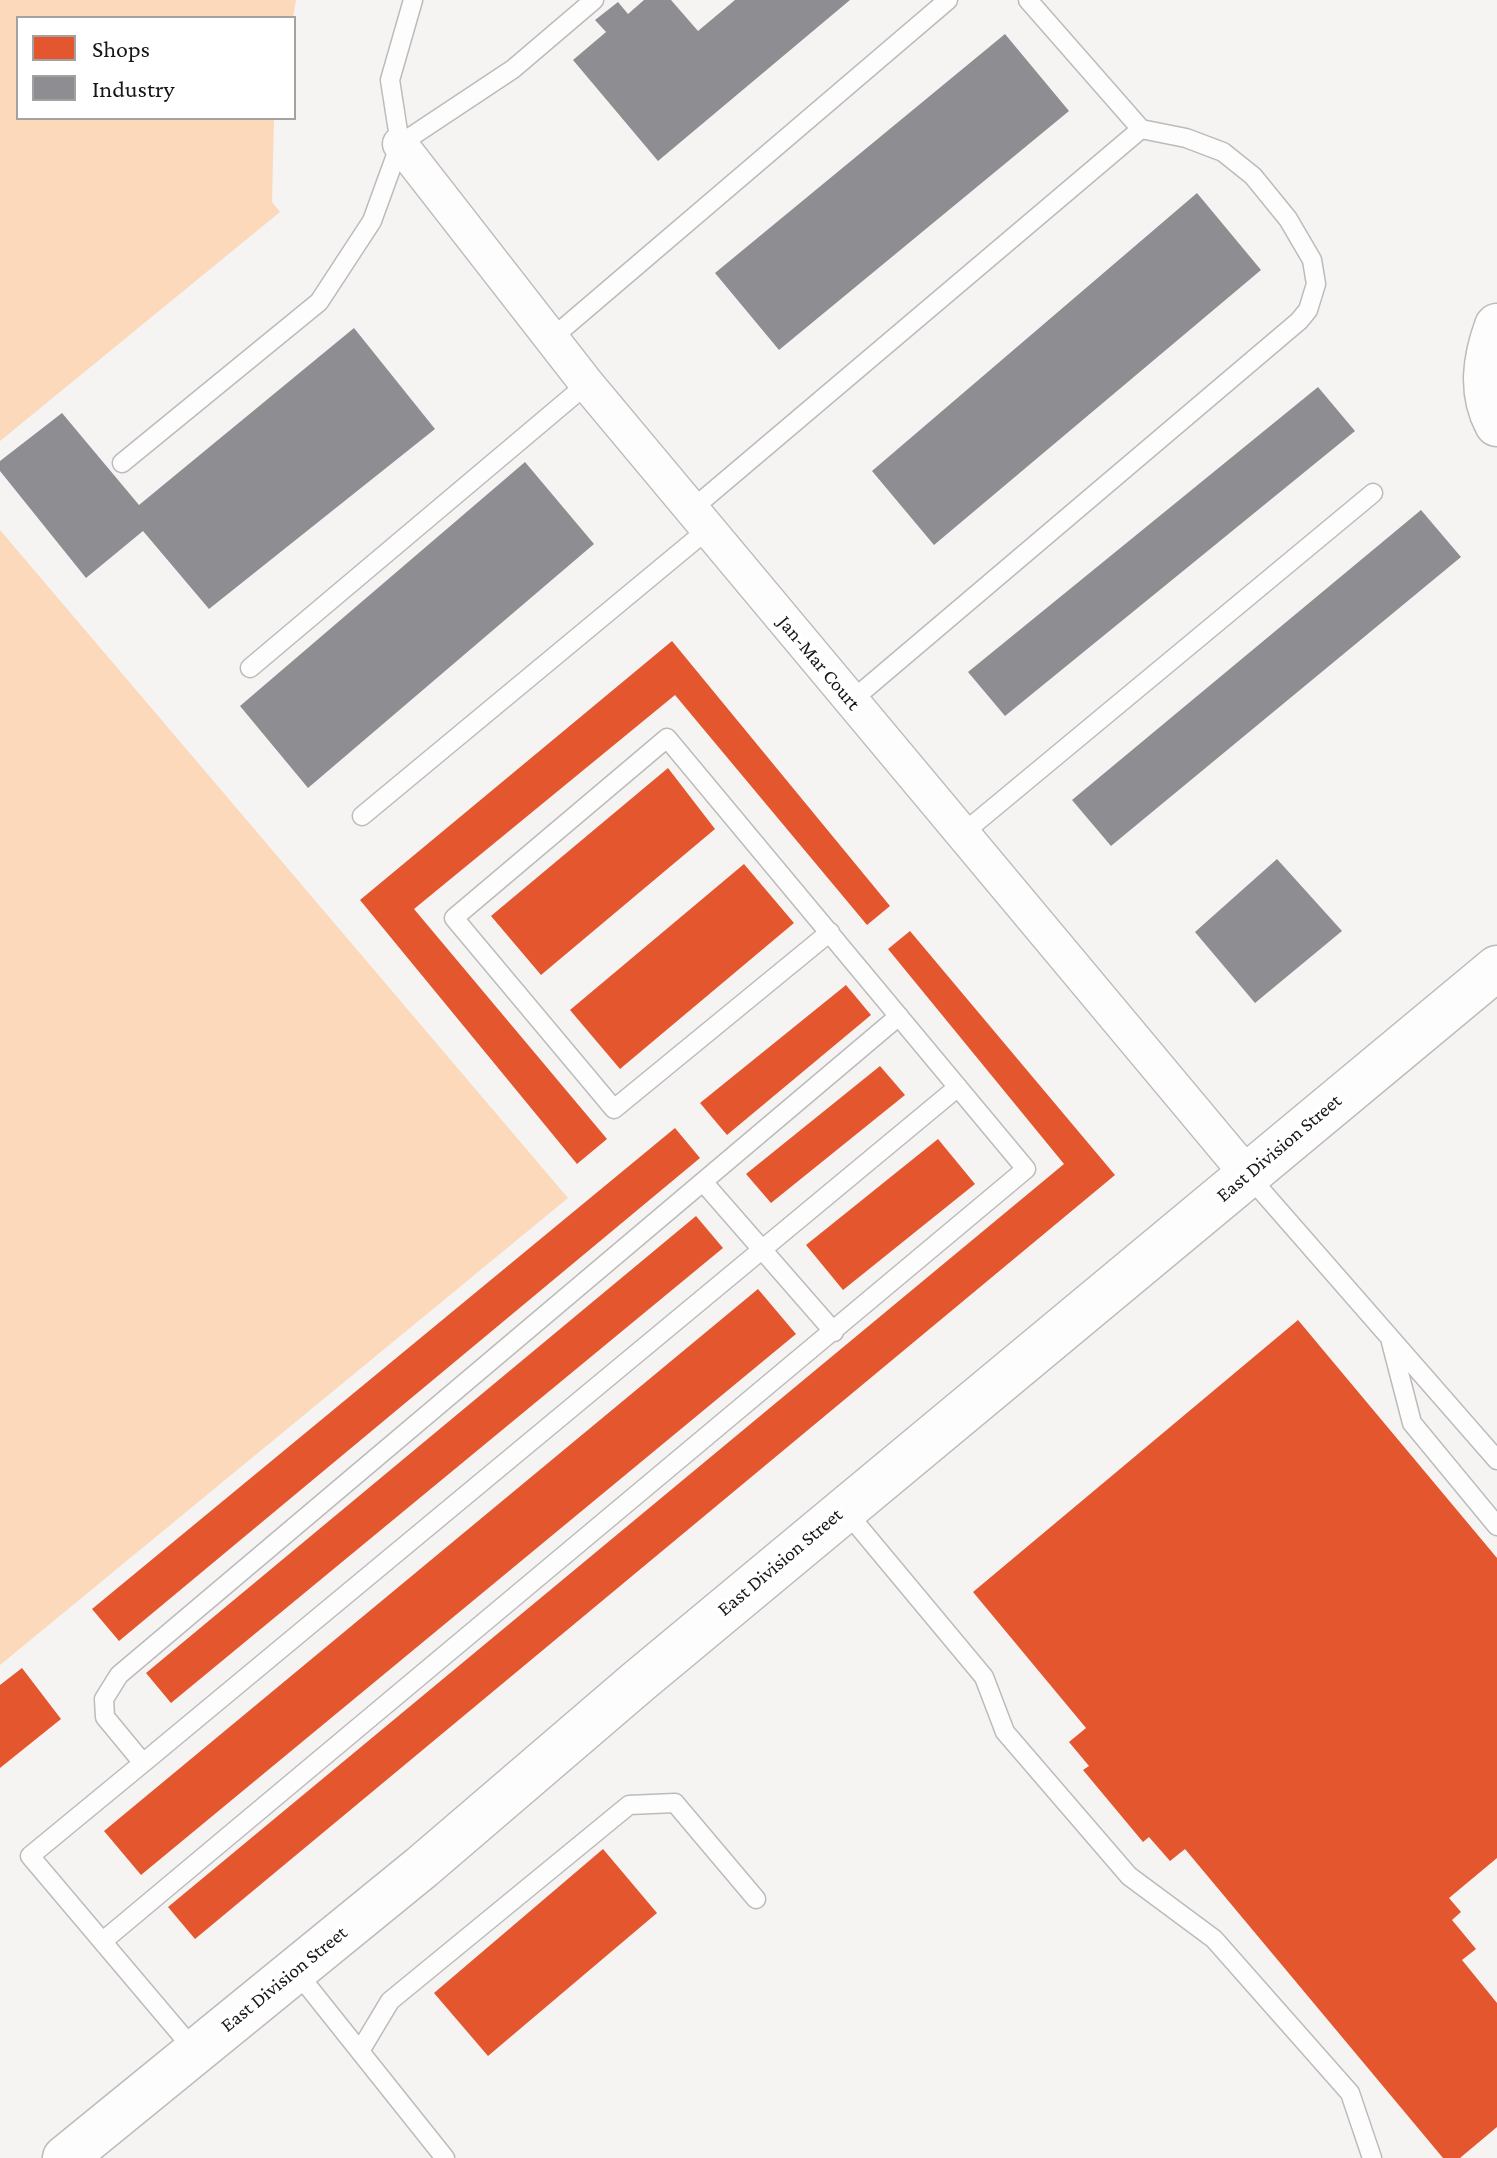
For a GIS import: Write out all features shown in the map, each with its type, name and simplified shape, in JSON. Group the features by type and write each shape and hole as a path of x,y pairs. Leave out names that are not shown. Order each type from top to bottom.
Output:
{"street":[{"name":"Jan-Mar Court","path":"400,144 587,384 1247,1174"},
{"path":"1495,421 1485,385 1486,358 1497,326"},
{"name":"East Division Street","path":"65,2158 422,1867 844,1509 1497,968"}],"lane":[{"path":"122,463 319,302 372,221 400,144 390,80 413,0"},
{"path":"400,144 513,69 594,0"},
{"path":"552,338 948,0"},
{"path":"851,701 1299,321 1308,310 1316,284 1312,260 1288,219 1253,176 1223,152 1186,138 1141,129 1028,0"},
{"path":"362,816 1141,129"},
{"path":"250,668 587,384"},
{"path":"962,834 1373,493"},
{"path":"103,1941 1026,1169 830,932 667,738 454,918 614,1109 830,932"},
{"path":"143,1763 105,1717 104,1699 119,1675 899,1016"},
{"path":"195,2051 30,1856 958,1087"},
{"path":"1247,1174 1497,1460"},
{"path":"704,1183 834,1332"},
{"path":"1390,1338 1412,1423 1497,1526"},
{"path":"844,1509 984,1677 1005,1732 1129,1876 1214,1939 1350,2093 1372,2158"},
{"path":"360,2051 390,2001 629,1805 675,1803 756,1899"},
{"path":"295,1970 445,2158"}],"shaded area":[{"path":"0,0 296,0 293,16 16,16 16,120 274,120 272,202 280,212 0,441"},
{"path":"0,530 568,1198 0,1665"}],"building: Shops":[{"path":"672,641 890,906 867,925 675,695 414,909 607,1139 577,1164 360,900"},
{"path":"668,768 715,829 541,975 491,916"},
{"path":"744,864 794,923 620,1069 570,1010"},
{"path":"910,931 1115,1175 195,1939 168,1907 1064,1164 888,949"},
{"path":"846,985 871,1015 727,1135 700,1103"},
{"path":"880,1066 905,1095 771,1203 746,1174"},
{"path":"675,1128 700,1158 119,1641 92,1609"},
{"path":"938,1139 975,1184 843,1290 806,1245"},
{"path":"696,1216 723,1248 171,1703 146,1673"},
{"path":"758,1289 796,1334 141,1875 104,1831"},
{"path":"1298,1320 1497,1558 1497,1858 1449,1898 1461,1912 1452,1920 1476,1949 1462,1960 1497,2003 1497,2127 1460,2158 1443,2158 1185,1849 1170,1861 1149,1837 1143,1842 1083,1770 1089,1766 1069,1742 1086,1728 973,1592"},
{"path":"22,1668 61,1719 0,1768 0,1685"},
{"path":"603,1849 657,1913 488,2056 434,1993"}],"building: Industry":[{"path":"644,0 671,0 698,31 735,0 850,0 658,161 573,60 606,32 595,20 618,2 628,14"},
{"path":"1005,34 1069,111 779,350 715,273"},
{"path":"1197,193 1261,270 934,545 872,471"},
{"path":"354,328 435,429 209,609 143,531 86,578 0,471 0,461 62,413 139,505"},
{"path":"1318,387 1355,431 1005,716 968,672"},
{"path":"525,462 594,544 308,788 240,706"},
{"path":"1421,510 1461,557 1111,846 1072,800"},
{"path":"1277,859 1342,931 1255,1003 1195,932"}]}
